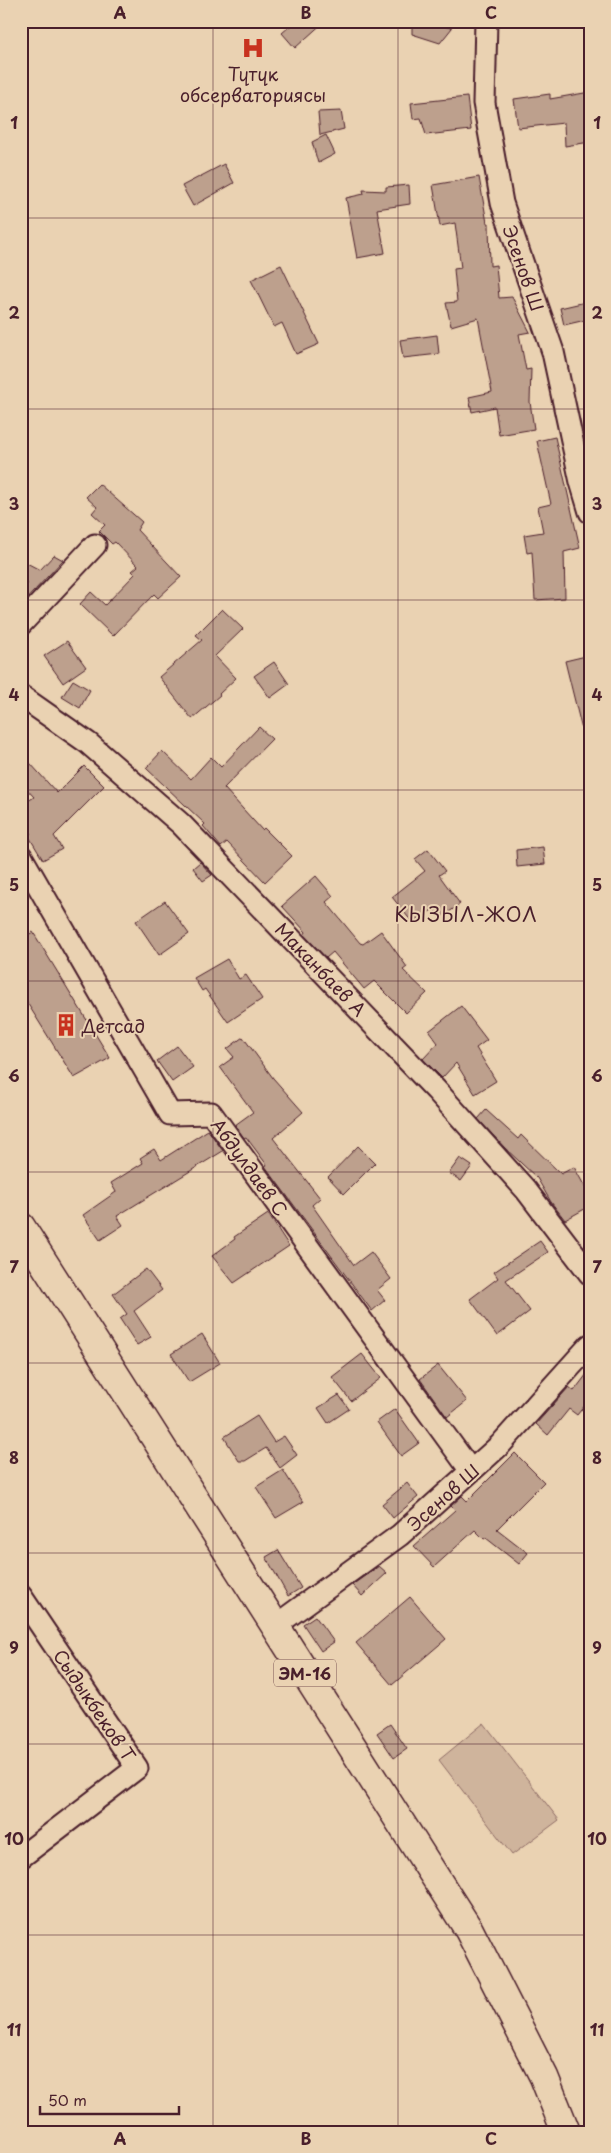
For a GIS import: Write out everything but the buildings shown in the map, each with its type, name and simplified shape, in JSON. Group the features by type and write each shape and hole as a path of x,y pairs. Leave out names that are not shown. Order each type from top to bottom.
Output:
{"highway":[{"name":"ЭМ-16","path":"21,1227 469,1930 544,2077 566,2132"}],"street":[{"name":"Эсенов Ш","path":"486,21 484,104 502,203 553,352 581,482 590,512"},
{"path":"21,624 95,545"},
{"name":"Маканбаев А","path":"21,696 88,742 181,824 305,951 442,1097 526,1190 590,1274"},
{"name":"Абдулдаев С","path":"21,856 170,1114 211,1113 471,1471"},
{"name":"Эсенов Ш","path":"275,1626 400,1535 500,1445 590,1344"},
{"name":"Сыдыкбеков Т","path":"21,1596 137,1768 21,1856"}],"shaded area":[{"path":"484,1723 559,1820 512,1855 439,1760"}],"place":[{"name":"Түтүк обсерваториясы","path":"253,48"},
{"name":"Детсад","path":"66,1025"}],"district":[{"name":"КЫЗЫЛ-ЖОЛ","path":"466,914"}]}
